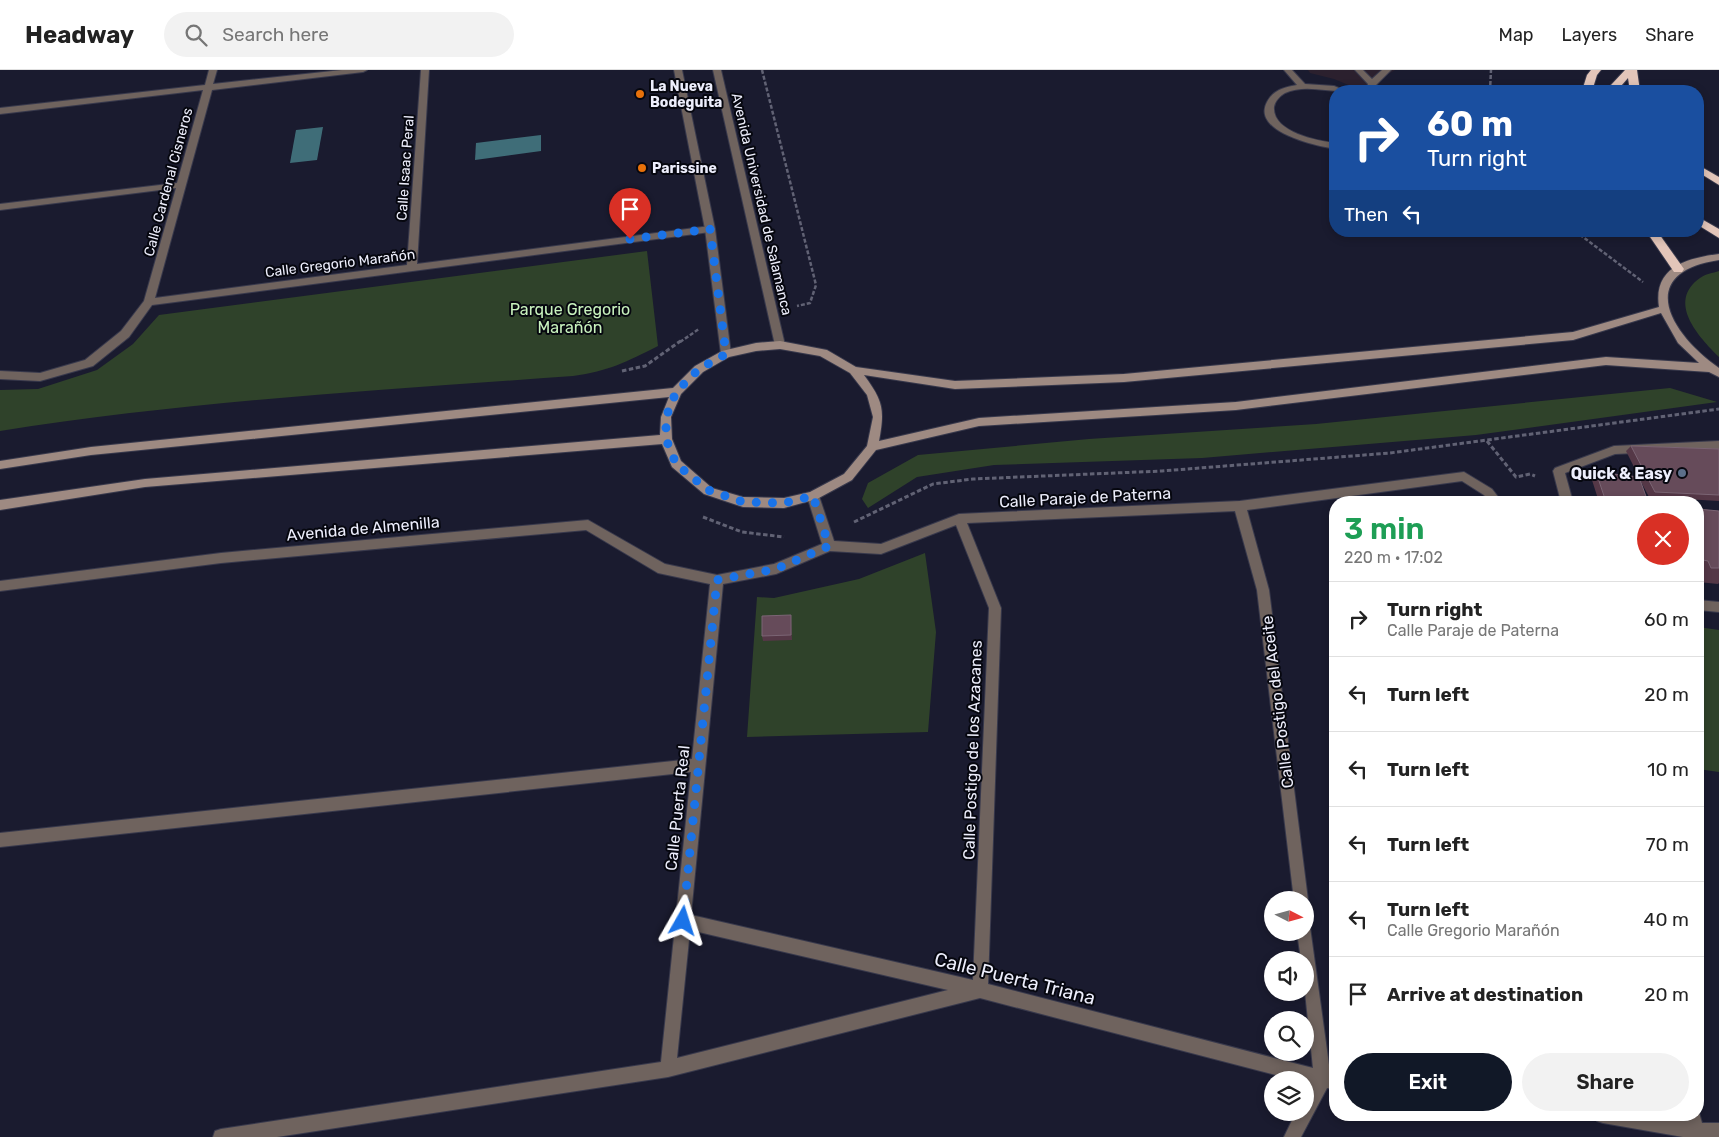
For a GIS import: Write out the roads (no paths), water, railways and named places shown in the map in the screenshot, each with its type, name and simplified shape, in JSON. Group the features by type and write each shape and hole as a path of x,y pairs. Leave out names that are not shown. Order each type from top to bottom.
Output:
{"highway":[{"path":"1589,85 1596,70"},
{"path":"1616,85 1631,70"},
{"path":"1631,70 1634,85"},
{"path":"1704,172 1719,182"},
{"path":"1704,224 1719,234"},
{"path":"1655,237 1678,269"}],"main road":[{"path":"1715,371 1679,338 1663,308 1662,297 1666,281 1678,269 1698,260 1719,257"},
{"path":"854,370 872,394 878,417 872,447 848,477 813,496 784,503 743,502 708,490 676,464 666,439 666,417 676,392 699,369 726,354 756,346 780,345 823,353 854,370 955,384 1124,378 1573,336 1663,308"},
{"path":"872,447 979,422 1236,406 1606,361 1715,371"},
{"path":"0,465 91,451 676,392"},
{"path":"0,505 145,483 666,439"}],"street":[{"name":"Calle Cardenal Cisneros","path":"149,302 213,70"},
{"path":"0,111 363,70"},
{"name":"Calle Isaac Peral","path":"412,267 425,70"},
{"path":"678,70 710,229 726,354"},
{"name":"Avenida Universidad de Salamanca","path":"717,70 780,345"},
{"path":"1288,70 1302,86"},
{"path":"1359,70 1369,85"},
{"path":"1374,85 1387,70"},
{"path":"1329,88 1302,86 1286,90 1276,96 1270,104 1271,114 1277,125 1306,142 1329,145"},
{"path":"0,207 181,185"},
{"name":"Calle Gregorio Marañón","path":"149,302 710,229"},
{"path":"0,375 40,377 89,363 125,334 149,302"},
{"path":"1566,496 1559,471 1614,450 1719,445"},
{"name":"Calle Paraje de Paterna","path":"717,580 776,569 827,541 881,550 958,519 1240,506 1464,476 1491,496"},
{"path":"813,496 827,541"},
{"name":"Calle Postigo del Aceite","path":"1240,506 1263,590 1300,891"},
{"name":"Calle Postigo de los Azacanes","path":"958,519 995,608 980,990"},
{"name":"Avenida de Almenilla","path":"0,586 221,558 526,529 588,525 662,569 717,580"},
{"name":"Calle Puerta Real","path":"668,1069 717,580"},
{"path":"1704,606 1719,607"},
{"path":"0,840 699,764"},
{"name":"Calle Puerta Triana","path":"683,921 980,990 1329,1080"},
{"path":"1292,1137 1329,1080 1306,941"},
{"path":"221,1137 668,1069 980,990"},
{"path":"1646,1121 1719,1131"}],"place":[{"name":"La Nueva Bodeguita","path":"640,94"},
{"name":"Parissine","path":"642,168"},
{"name":"Quick & Easy","path":"1682,473"}],"park label":[{"name":"Parque Gregorio Marañón","path":"570,318"}]}
